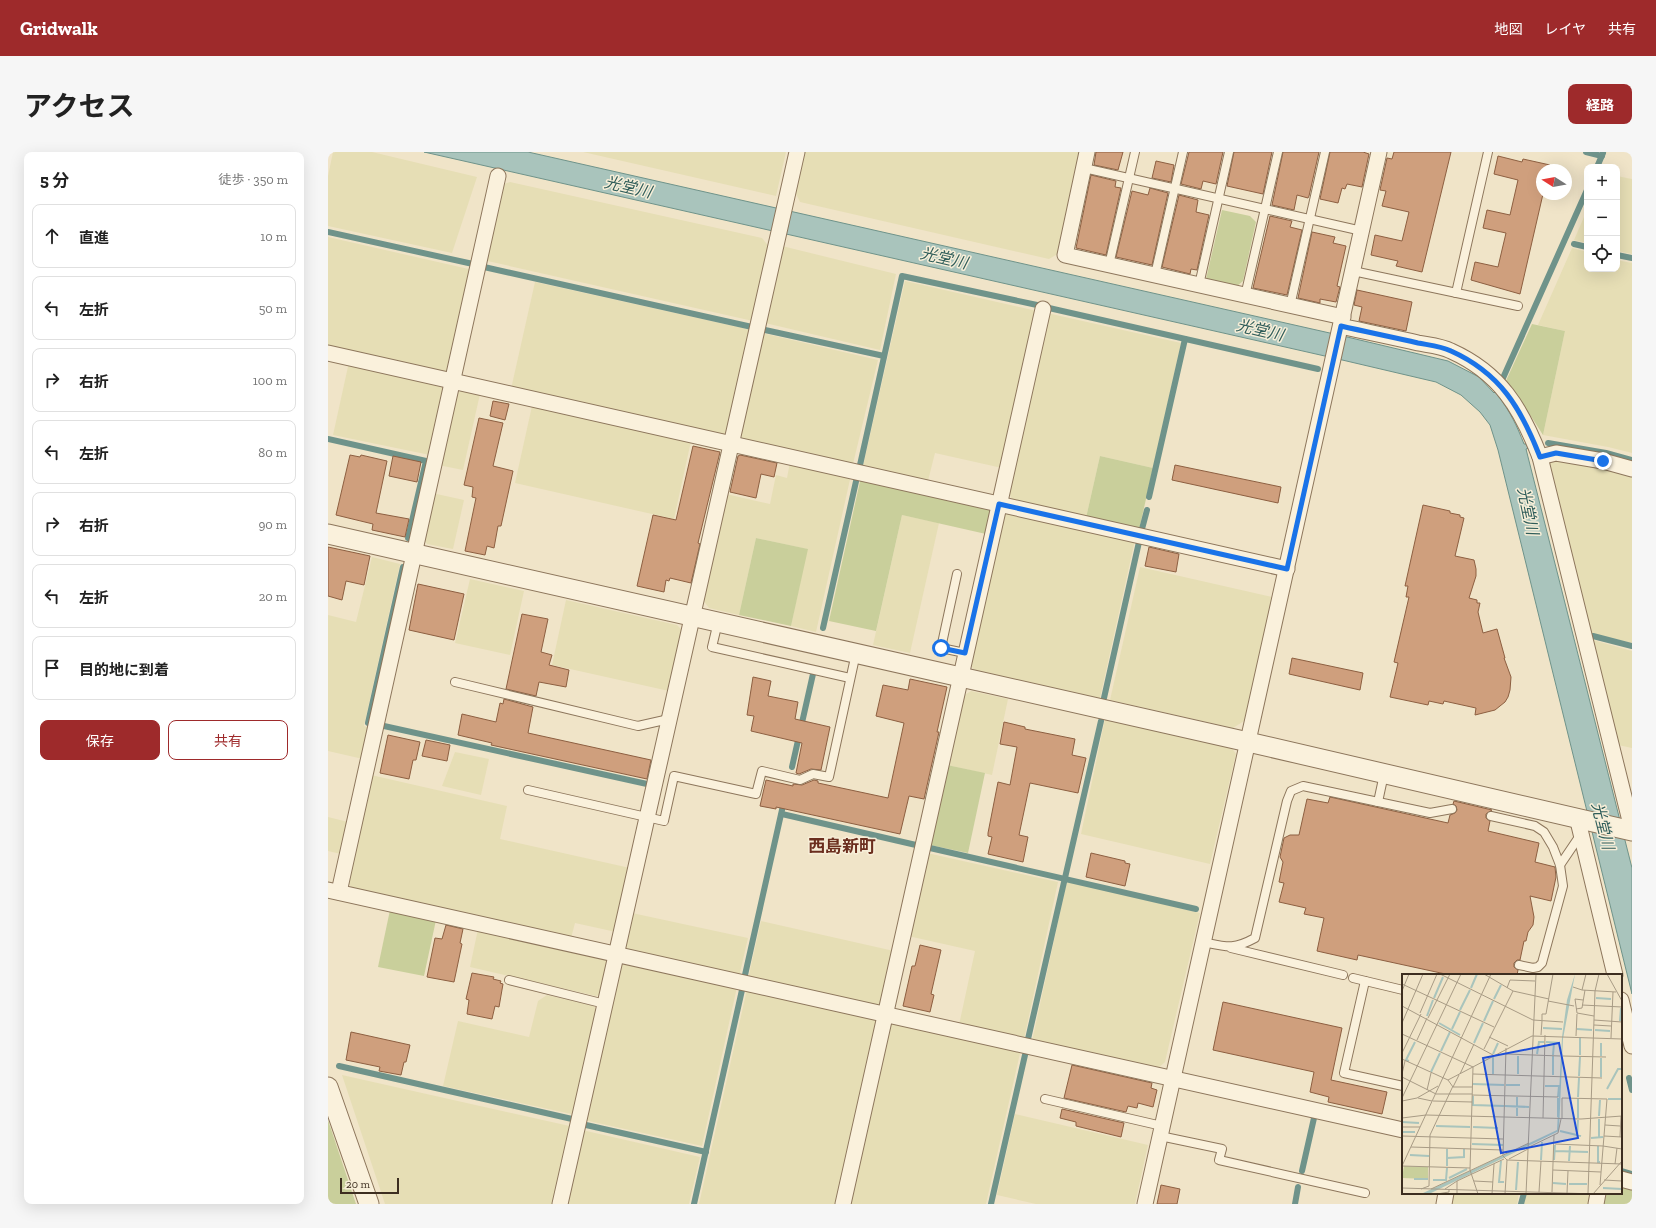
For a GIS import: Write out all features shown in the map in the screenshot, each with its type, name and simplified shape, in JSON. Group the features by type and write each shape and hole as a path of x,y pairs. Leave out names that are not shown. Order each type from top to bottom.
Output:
{"street":[{"path":"560,1204 797,152"},
{"path":"328,534 1384,773 1581,824 1630,830 1540,457 1530,430 1515,402 1504,389 1478,366 1450,350 1342,322 1290,306 1065,255 1087,152"},
{"path":"1145,1204 1380,152"},
{"path":"498,176 413,554 334,891 1402,1130"},
{"path":"843,1204 1043,309"},
{"path":"328,353 1287,569"},
{"path":"1540,457 1556,453 1603,461 1632,469"},
{"path":"1581,824 1615,974"},
{"path":"1622,1004 1632,1046"},
{"path":"328,1087 369,1204"},
{"path":"1622,1180 1632,1182"},
{"path":"1444,1204 1446,1194"},
{"path":"1596,1204 1598,1194"}],"lane":[{"path":"1109,265 1135,152"},
{"path":"1155,275 1183,152"},
{"path":"1199,285 1229,152"},
{"path":"1245,296 1278,152"},
{"path":"1290,306 1325,152"},
{"path":"1456,293 1488,152"},
{"path":"1084,168 1362,231"},
{"path":"1353,271 1518,306"},
{"path":"957,574 941,648 965,653"},
{"path":"718,622 712,647 850,678"},
{"path":"528,790 664,822 674,776 756,794 762,771 800,780 813,774 828,777 856,653"},
{"path":"454,682 638,726 669,719"},
{"path":"1378,802 1384,773"},
{"path":"1230,948 1244,944 1255,938 1287,801 1291,791 1303,786 1430,814 1452,809"},
{"path":"1491,816 1535,826 1544,832 1553,847 1560,864 1563,886 1542,963 1538,967 1533,968 1519,965"},
{"path":"1560,864 1581,824"},
{"path":"1203,942 1343,975"},
{"path":"1353,978 1402,990"},
{"path":"509,980 605,1004"},
{"path":"1365,981 1344,1073 1402,1086"},
{"path":"1045,1099 1222,1149 1219,1160 1365,1193"}],"shaded area":[{"path":"333,152 372,152 477,177 452,253 328,226 328,176"},
{"path":"583,152 786,152 776,196"},
{"path":"803,152 1083,152 1061,252 1049,259 800,202 795,192"},
{"path":"1620,177 1632,179 1632,254 1620,252"},
{"path":"510,182 762,238 770,248 753,321 483,260 499,189 504,184"},
{"path":"1584,217 1584,242 1574,240"},
{"path":"328,237 473,270 451,370 445,375 328,349"},
{"path":"782,246 896,274 880,350 765,323"},
{"path":"1572,248 1584,251 1584,272 1620,272 1620,261 1632,263 1632,453 1543,435 1565,331 1538,325"},
{"path":"905,281 1037,311 1002,468 935,453 928,481 863,466"},
{"path":"535,282 752,330 729,431 721,436 511,389"},
{"path":"1047,313 1181,343 1153,468 1100,456 1086,518 1014,502 1007,491"},
{"path":"762,333 878,360 853,464 744,441 740,433"},
{"path":"349,362 438,382 444,389 430,455 333,435"},
{"path":"463,390 480,394 463,470 438,465 454,395"},
{"path":"532,406 691,441 674,519 515,483"},
{"path":"1555,459 1632,473 1632,643 1590,633 1548,467 1550,462"},
{"path":"790,462 851,475 816,632 791,626 807,549 756,538 739,615 709,608 703,600 726,494 770,504 776,475 787,478"},
{"path":"432,493 464,500 453,549 427,544 422,537"},
{"path":"1008,513 1135,540 1100,698 974,670 969,662 1000,518"},
{"path":"902,515 939,523 910,653 873,645"},
{"path":"372,557 400,564 364,726 370,728 363,759 328,751 328,615 356,622"},
{"path":"1140,567 1272,597 1244,721 1233,728 1110,700"},
{"path":"470,579 524,591 510,655 455,643"},
{"path":"566,600 677,625 683,631 669,691 552,665"},
{"path":"1593,640 1632,651 1632,748 1618,745"},
{"path":"971,691 1008,699 992,775 947,765 960,698"},
{"path":"1105,719 1231,747 1236,754 1210,864 1081,834"},
{"path":"455,752 489,759 481,795 442,786"},
{"path":"371,775 507,806 500,839 630,868 616,932 575,923 571,938 352,888 347,882"},
{"path":"328,817 348,822 341,854 328,851"},
{"path":"927,853 1058,882 1024,1039 959,1025 975,951 908,936"},
{"path":"1067,881 1200,913 1165,1062 1157,1069 1032,1041"},
{"path":"632,913 748,938 739,977 629,952 625,946"},
{"path":"761,921 894,951 883,1003 876,1007 748,979"},
{"path":"478,929 605,958 611,966 605,993 596,996 470,967"},
{"path":"627,963 737,987 702,1146 584,1120 619,966"},
{"path":"747,989 875,1017 878,1023 837,1204 699,1204"},
{"path":"547,995 594,1006 599,1014 576,1115 443,1086 458,1021 529,1037 538,1001"},
{"path":"893,1021 1021,1049 986,1204 848,1204 888,1024"},
{"path":"342,1075 574,1127 556,1204 385,1204"},
{"path":"1015,1114 1148,1145 1135,1204 1036,1204 997,1195"},
{"path":"582,1130 700,1157 689,1204 565,1204"},
{"path":"1451,1194 1519,1194 1517,1204 1448,1204"},
{"path":"1526,1194 1593,1194 1590,1204 1523,1204"}],"green space":[{"path":"1222,210 1250,216 1256,222 1243,281 1236,287 1206,279"},
{"path":"1532,324 1565,331 1543,435 1527,410 1505,383"},
{"path":"1100,456 1153,468 1139,530 1086,518"},
{"path":"861,477 991,510 986,534 902,515 876,631 829,621"},
{"path":"756,538 808,549 791,626 739,615"},
{"path":"947,765 985,773 968,853 930,845"},
{"path":"390,910 436,920 424,976 378,967"},
{"path":"328,1120 356,1204 328,1204"},
{"path":"1622,1186 1632,1188 1632,1204 1601,1204 1603,1194 1622,1194"}],"water":[{"name":"光堂川","path":"424,152 528,152 1343,336 1448,361 1479,377 1494,393 1496,391 1513,419 1524,444 1527,444 1529,448 1526,449 1632,868 1632,994 1498,450 1490,425 1480,412 1461,395 1436,382 1338,359"}],"building":[{"path":"1096,152 1123,152 1118,170 1094,165"},
{"path":"1189,152 1223,152 1216,184 1203,181 1201,189 1181,184"},
{"path":"1234,152 1272,152 1263,194 1227,186"},
{"path":"1283,152 1319,152 1309,196 1308,198 1297,195 1294,210 1272,205"},
{"path":"1330,152 1363,152 1369,154 1362,187 1347,184 1345,189 1342,188 1338,203 1320,199"},
{"path":"1394,152 1451,152 1422,272 1396,266 1398,261 1371,255 1375,235 1402,241 1409,212 1382,206 1386,191 1380,190 1387,158 1392,159"},
{"path":"1498,156 1522,162 1523,159 1546,164 1536,164 1536,200 1542,200 1520,294 1471,280 1475,262 1498,267 1506,233 1483,228 1487,210 1510,215 1518,180 1494,174"},
{"path":"1156,161 1174,165 1171,182 1152,178"},
{"path":"1091,175 1116,181 1115,187 1121,188 1106,255 1076,248"},
{"path":"1150,188 1168,193 1152,265 1116,257 1132,191 1148,195"},
{"path":"1179,195 1198,200 1196,212 1209,215 1197,270 1191,269 1190,274 1162,267"},
{"path":"1270,216 1292,221 1290,227 1302,230 1287,295 1253,288"},
{"path":"1312,232 1335,237 1333,243 1346,246 1337,286 1340,287 1336,302 1320,299 1320,303 1298,298"},
{"path":"1357,290 1412,302 1406,331 1359,321 1362,307 1354,305"},
{"path":"493,401 509,404 505,420 490,416"},
{"path":"479,418 503,423 493,466 513,471 501,526 498,526 494,548 487,546 485,555 465,551 476,498 472,497 473,487 464,485"},
{"path":"693,446 720,452 698,543 700,544 691,583 670,578 669,581 666,580 664,592 637,586 653,515 676,520"},
{"path":"350,455 360,457 361,455 387,461 376,513 409,519 405,537 372,530 373,524 336,515"},
{"path":"740,455 777,463 774,477 761,474 756,498 730,492 738,456"},
{"path":"393,456 421,462 417,482 389,476"},
{"path":"1175,465 1281,487 1278,503 1172,480"},
{"path":"1423,505 1450,511 1450,513 1460,515 1460,517 1464,518 1455,556 1474,560 1476,576 1469,598 1477,600 1477,603 1480,603 1478,612 1483,633 1497,629 1504,658 1511,677 1508,697 1505,702 1495,710 1475,715 1476,708 1444,701 1443,704 1429,701 1428,705 1390,697 1398,663 1394,662 1409,597 1406,597 1408,586 1405,586"},
{"path":"328,547 370,556 364,585 346,581 342,600 328,596"},
{"path":"1149,547 1179,554 1176,572 1145,566"},
{"path":"418,584 464,594 454,640 409,630"},
{"path":"522,614 548,619 541,652 552,655 549,665 569,670 566,687 539,682 536,696 506,689"},
{"path":"1292,658 1363,673 1360,690 1289,674"},
{"path":"753,677 771,681 768,696 798,702 795,719 830,727 821,770 811,769 799,774 796,773 802,743 751,731 754,716 747,715"},
{"path":"910,679 947,687 937,732 939,732 924,799 909,796 900,834 776,807 776,809 760,806 766,780 793,786 793,784 802,785 814,780 818,781 818,783 888,798 904,723 876,716 883,685 908,690"},
{"path":"504,699 533,707 528,733 651,760 647,779 491,745 492,743 458,735 462,714 496,722 500,703 503,704"},
{"path":"1004,722 1025,727 1025,729 1075,739 1072,755 1086,758 1078,793 1030,783 1019,835 1028,837 1023,862 988,854 992,837 988,836 988,833 998,782 1010,785 1017,747 1000,744"},
{"path":"388,735 420,742 416,760 413,760 409,779 380,773"},
{"path":"426,740 450,745 447,761 422,756"},
{"path":"1330,797 1448,823 1450,815 1455,813 1457,810 1456,806 1453,804 1454,801 1492,810 1486,814 1486,818 1490,821 1488,831 1539,843 1535,862 1555,867 1556,877 1551,901 1530,896 1534,917 1533,925 1528,932 1526,941 1524,941 1520,960 1517,960 1514,963 1514,967 1518,970 1517,974 1445,974 1358,955 1357,960 1317,951 1324,918 1304,914 1306,908 1279,902 1284,883 1279,882 1283,862 1280,857 1284,838 1290,835 1299,835 1307,799 1328,803"},
{"path":"1091,853 1125,861 1125,863 1130,864 1125,886 1086,877"},
{"path":"446,925 463,929 460,943 462,944 454,982 427,977 435,938 442,939"},
{"path":"920,945 941,950 931,994 934,995 930,1012 903,1006 912,966 915,966"},
{"path":"472,973 494,977 493,979 501,981 500,983 503,984 499,1007 495,1006 492,1019 467,1014 469,1000 466,999"},
{"path":"1223,1002 1342,1028 1331,1080 1387,1092 1382,1114 1328,1102 1329,1097 1310,1092 1314,1072 1213,1050"},
{"path":"351,1032 410,1045 401,1075 379,1071 380,1067 346,1060"},
{"path":"1072,1065 1152,1083 1151,1088 1157,1090 1153,1107 1138,1103 1137,1108 1128,1106 1126,1112 1064,1098"},
{"path":"1062,1109 1124,1123 1121,1137 1076,1126 1076,1122 1060,1118"},
{"path":"1161,1185 1180,1189 1177,1204 1157,1204"}],"waterway":[{"path":"1586,152 1602,156"},
{"path":"1598,164 1603,153"},
{"path":"1503,378 1584,197"},
{"path":"328,232 473,264"},
{"path":"1574,244 1584,246"},
{"path":"1620,256 1632,258"},
{"path":"484,267 752,327"},
{"path":"860,465 902,276 1037,305"},
{"path":"1049,308 1318,369"},
{"path":"765,330 884,356"},
{"path":"1149,497 1185,339"},
{"path":"328,439 426,461 408,538"},
{"path":"1548,443 1606,453 1632,460"},
{"path":"823,628 857,477"},
{"path":"1142,529 1147,510"},
{"path":"1104,698 1139,542"},
{"path":"368,723 403,567"},
{"path":"1593,636 1632,646"},
{"path":"792,767 813,674"},
{"path":"1028,1039 1101,721"},
{"path":"384,726 647,784"},
{"path":"745,975 784,801"},
{"path":"782,814 916,845"},
{"path":"930,848 1196,909"},
{"path":"694,1204 742,990"},
{"path":"991,1204 1025,1055"},
{"path":"339,1066 572,1119"},
{"path":"1629,1078 1632,1090"},
{"path":"1302,1171 1314,1118"},
{"path":"586,1125 706,1152"},
{"path":"1622,1171 1632,1174"},
{"path":"1295,1204 1298,1187"},
{"path":"1521,1204 1524,1194"}],"district":[{"name":"西島新町","path":"842,846"}],"route":[{"path":"941,648 965,653 999,504 1287,569 1341,326 1450,350 1478,366 1504,389 1515,402 1530,430 1540,457 1556,453 1603,461"}]}
